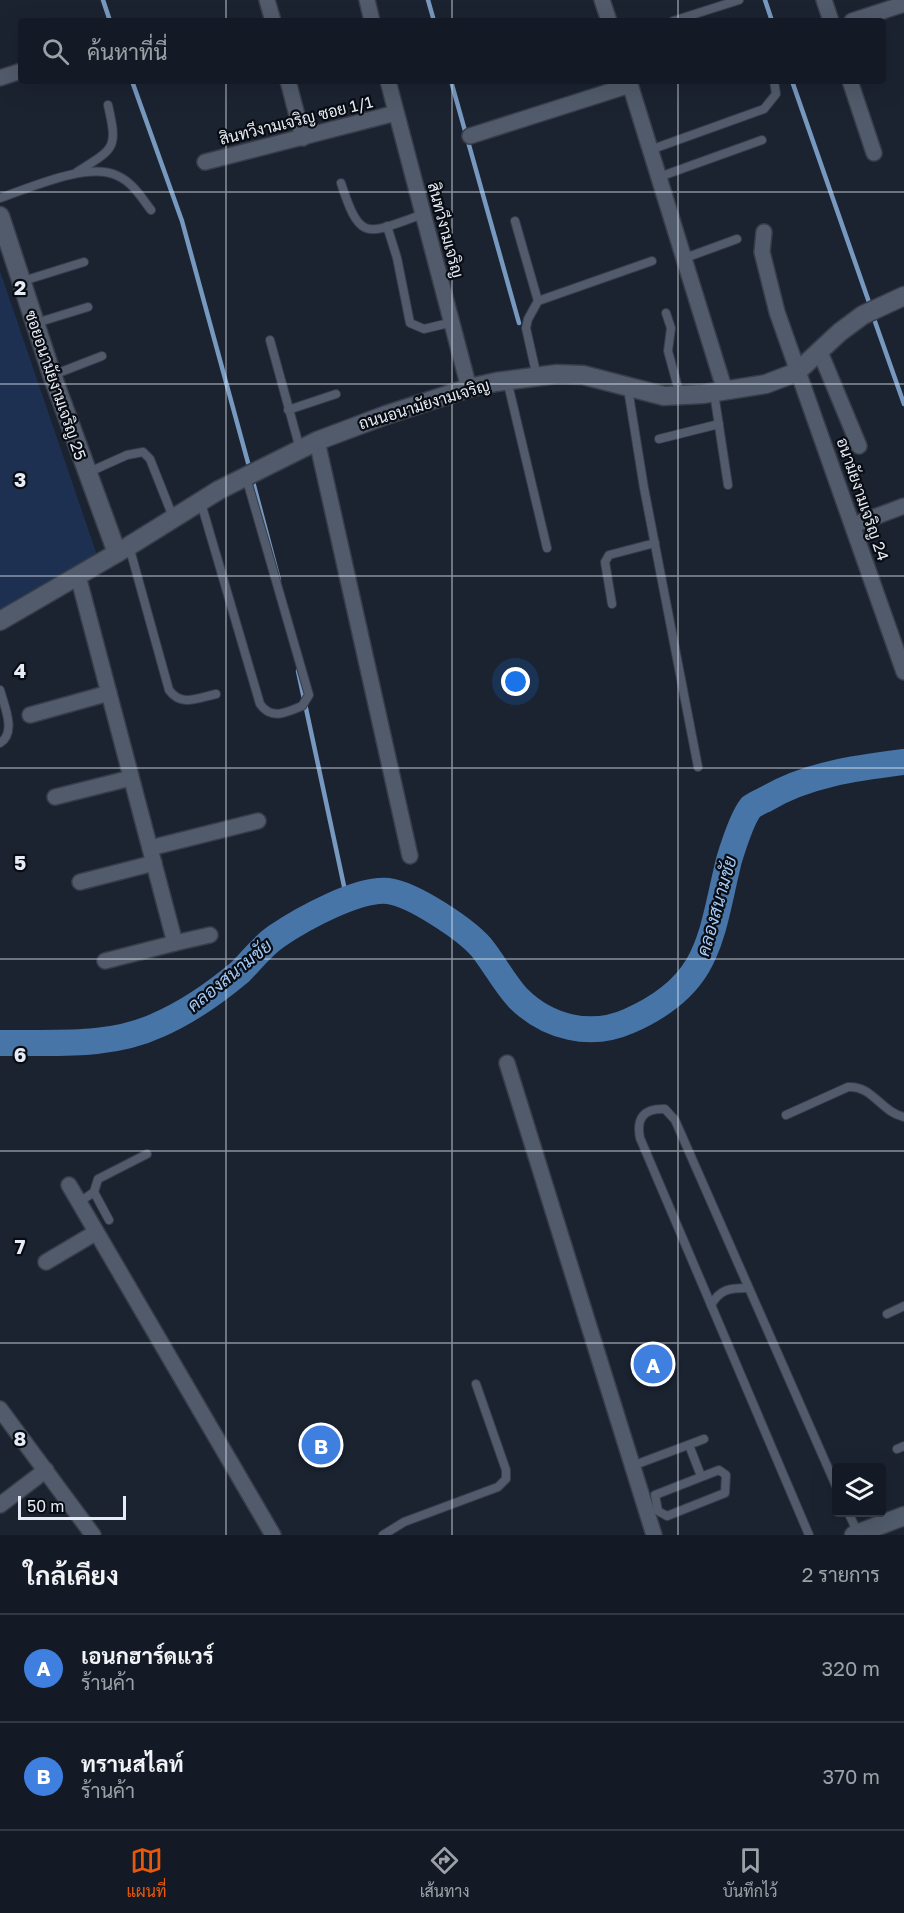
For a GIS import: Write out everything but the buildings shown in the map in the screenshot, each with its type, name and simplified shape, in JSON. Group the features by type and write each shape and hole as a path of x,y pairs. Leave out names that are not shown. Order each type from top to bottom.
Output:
{"street":[{"path":"267,0 272,18"},
{"path":"367,0 371,18"},
{"path":"602,0 608,18"},
{"path":"824,0 830,18"},
{"path":"861,18 904,4"},
{"path":"0,78 18,72"},
{"path":"289,84 303,138"},
{"name":"สินทวีงามเจริญ","path":"389,84 469,388"},
{"path":"470,136 627,84"},
{"path":"630,84 685,258 719,392"},
{"path":"851,84 874,153"},
{"name":"สินทวีงามเจริญ ซอย 1/1","path":"205,162 396,113"},
{"name":"ซอยอนามัยงามเจริญ 25","path":"0,216 87,473 123,550"},
{"name":"อนามัยงามเจริญ 24","path":"764,232 762,252 765,273 797,372 854,525 904,672"},
{"name":"ถนนอนามัยงามเจริญ","path":"1,617 123,550 246,475 317,441 386,414 469,388 537,376 583,375 628,389 664,396 719,392 766,384 797,372 840,332 863,315 904,296"},
{"path":"820,352 859,446"},
{"path":"317,441 410,856"},
{"path":"854,525 904,506"},
{"path":"78,576 175,944"},
{"path":"30,715 109,693"},
{"path":"54,797 131,778"},
{"path":"80,882 152,855 258,821"},
{"path":"105,961 210,935"},
{"path":"507,1063 654,1535"},
{"path":"69,1185 273,1535"},
{"path":"46,1262 95,1233"},
{"path":"0,1408 93,1535"},
{"path":"0,1505 46,1470"},
{"path":"856,1534 904,1515"}],"lane":[{"path":"682,18 739,0"},
{"path":"650,150 764,110 776,94 774,84"},
{"path":"70,176 104,155 111,146 114,138 108,105"},
{"path":"659,177 762,140"},
{"path":"0,198 86,172 117,175 130,184 151,210"},
{"path":"340,183 355,222 369,230 424,214"},
{"path":"515,221 538,301"},
{"path":"387,226 397,258 411,323 417,328 424,329 453,322"},
{"path":"685,258 737,239"},
{"path":"537,376 526,328 528,319 538,301 652,261"},
{"path":"21,282 84,262"},
{"path":"35,323 88,307"},
{"path":"666,313 671,328 668,351 680,395"},
{"path":"270,340 300,449"},
{"path":"52,375 102,356"},
{"path":"507,380 547,548"},
{"path":"628,389 698,767"},
{"path":"719,392 719,424 728,486"},
{"path":"288,410 336,394"},
{"path":"659,439 719,424"},
{"path":"87,473 127,455 143,452 150,459 174,518"},
{"path":"200,501 260,704 266,712 274,715 302,706 309,695 246,475"},
{"path":"612,604 605,562 609,555 655,543"},
{"path":"123,550 169,690 175,698 182,701 216,694"},
{"path":"0,690 8,732 5,740 0,743"},
{"path":"786,1115 848,1087 858,1086 868,1091 884,1108 904,1116"},
{"path":"809,1535 640,1138 637,1126 640,1116 646,1111 665,1109 675,1120 747,1288 832,1475"},
{"path":"78,1203 94,1192 98,1179 147,1154"},
{"path":"94,1192 109,1220"},
{"path":"711,1305 717,1294 725,1289 747,1288"},
{"path":"887,1314 904,1306"},
{"path":"383,1535 404,1522 498,1487 506,1479 506,1470 476,1384"},
{"path":"632,1467 704,1439"},
{"path":"689,1445 701,1476"},
{"path":"719,1470 726,1475 726,1493 667,1516 658,1511 655,1495 701,1476 719,1470"},
{"path":"850,1517 856,1534"}],"shaded area":[{"path":"0,271 100,564 0,623"}],"waterway":[{"path":"103,0 109,18"},
{"path":"428,0 433,18"},
{"path":"765,0 771,18"},
{"path":"133,84 182,221 250,470"},
{"path":"452,84 519,323"},
{"path":"793,84 871,308"},
{"path":"873,316 904,404"},
{"path":"252,478 279,580"},
{"path":"298,671 347,900"},
{"name":"คลองสนามชัย","path":"0,1043 100,1041 158,1025 211,995 240,972 262,948 301,921 346,899 376,891 388,891 411,898 438,913 463,931 481,947 518,998 543,1017 556,1023 585,1029 615,1026 656,1007 677,992 692,975 711,936 731,854 741,825 751,807 782,790 816,778 833,773 904,762"}],"place":[{"name":"เอนกฮาร์ดแวร์","path":"653,1364"},
{"name":"ทรานสไลท์","path":"321,1445"}]}
